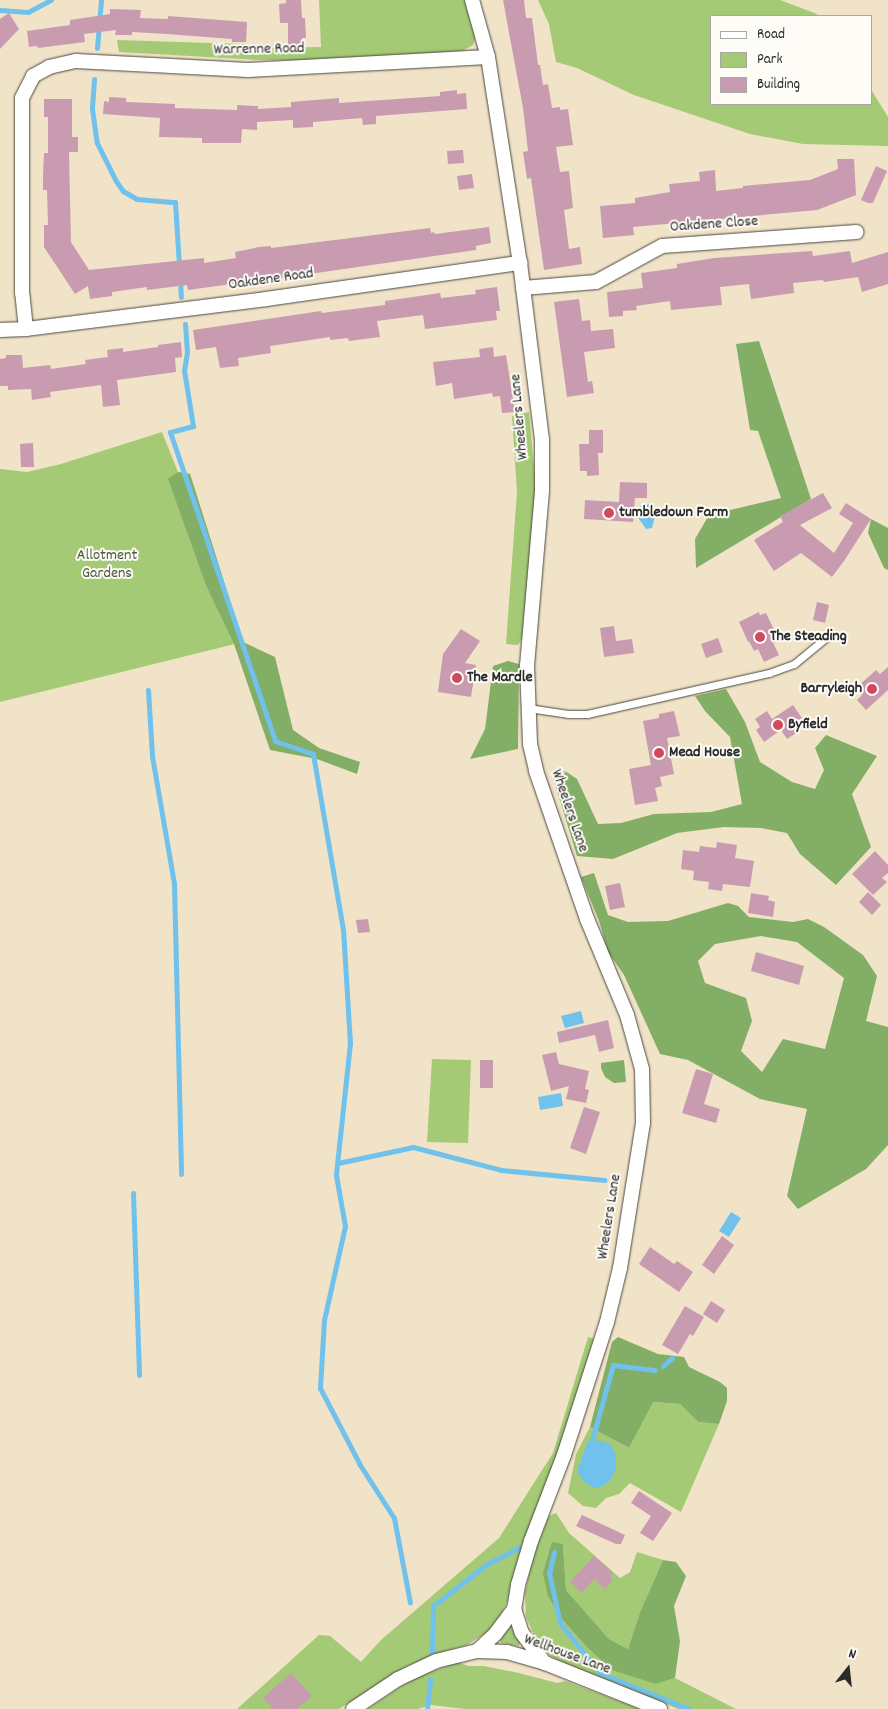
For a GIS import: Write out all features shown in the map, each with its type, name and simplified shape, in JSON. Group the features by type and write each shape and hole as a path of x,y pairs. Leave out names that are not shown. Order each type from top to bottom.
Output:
{"street":[{"name":"Wheelers Lane","path":"472,0 488,57 520,263 541,430 542,491 527,654 527,708 530,744 536,770 587,919 628,1015 642,1069 643,1123 620,1268 608,1322 564,1455 531,1541 518,1585 514,1609 496,1633 477,1651"},
{"name":"Warrenne Road","path":"26,329 22,294 22,98 33,76 49,67 76,61 248,70 488,57"},
{"name":"Oakdene Close","path":"523,288 596,282 662,246 856,232"},
{"name":"Oakdene Road","path":"0,330 26,329 520,263"},
{"name":"Wheelers Lane","path":"514,1609 522,1633 545,1663"},
{"name":"Wellhouse Lane","path":"353,1709 398,1678 436,1661 477,1651 507,1652 545,1663 660,1709"}],"lane":[{"path":"527,708 568,714 587,714 769,673 794,664 828,636"}],"green space":[{"path":"319,0 465,0 476,36 473,45 462,51 322,61 262,60 119,52 117,40 272,45 272,48 321,47"},
{"path":"538,0 780,0 818,15 710,15 710,105 873,105 873,93 888,117 888,146 803,144 750,134 634,95 577,68 556,62 549,24"},
{"path":"759,341 811,499 696,568 695,539 709,515 781,498 758,431 750,430 736,344"},
{"path":"529,412 536,490 523,637 518,645 506,644 517,492 512,416"},
{"name":"Allotment Gardens","path":"162,432 178,472 190,474 243,642 0,702 0,469 27,472 61,464"},
{"path":"178,472 190,474 243,642 275,657 293,730 319,748 360,762 357,774 317,759 270,750 234,644 206,585 168,479"},
{"path":"871,519 888,528 888,570 884,568 868,533"},
{"path":"508,661 519,664 518,749 470,759 485,729 493,666"},
{"path":"726,689 745,722 760,762 792,782 815,789 824,770 815,748 826,735 877,756 852,794 871,847 836,885 800,854 787,833 761,828 724,827 677,833 613,859 577,856 552,774 565,771 577,779 598,824 621,823 654,814 711,812 742,804 730,737 705,711 695,696"},
{"path":"594,873 608,915 628,922 668,921 728,903 738,906 749,917 793,922 808,919 824,927 863,955 877,976 866,1021 888,1027 888,1145 866,1169 798,1209 787,1196 807,1109 760,1099 688,1060 660,1054 624,975 608,952 599,921 581,877","holes":["761,936 797,942 844,978 825,1049 783,1039 762,1072 741,1051 752,1021 746,998 705,983 698,961 715,944"]},
{"path":"432,1059 471,1060 468,1143 427,1142"},
{"path":"624,1060 626,1082 614,1083 605,1077 601,1063"},
{"path":"588,1337 596,1339 548,1481 515,1568 509,1597 500,1617 486,1633 467,1645 438,1653 405,1667 339,1709 237,1709 319,1635 330,1636 361,1662 381,1640 499,1538 553,1453"},
{"path":"618,1337 658,1354 684,1357 689,1367 720,1382 727,1388 727,1401 719,1424 698,1422 680,1404 653,1402 629,1448 590,1427 612,1342"},
{"path":"652,1402 680,1404 698,1422 719,1424 681,1512 630,1483 619,1494 606,1498 596,1508 583,1506 568,1493 576,1454 590,1427 629,1448"},
{"path":"556,1513 569,1533 620,1578 630,1572 637,1552 663,1560 640,1612 628,1649 609,1639 566,1590 563,1544 548,1596 656,1684 675,1678 736,1709 678,1709 556,1660 539,1646 526,1617 525,1593 533,1557 549,1516"},
{"path":"552,1542 563,1544 566,1590 609,1639 628,1649 640,1612 663,1560 676,1562 686,1576 674,1606 680,1641 675,1678 656,1684 612,1670 587,1647 562,1619 548,1596 543,1573"},
{"path":"511,1626 516,1628 520,1644 518,1646 501,1643 500,1639"},
{"path":"458,1662 468,1666 484,1666 519,1673 557,1683 565,1681 640,1709 465,1709 431,1705 418,1709 368,1709 412,1679"}],"water":[{"path":"649,504 655,516 652,528 646,529 637,516 638,507"},
{"path":"581,1011 584,1023 565,1028 561,1016"},
{"path":"561,1093 563,1106 540,1110 538,1097"},
{"path":"731,1212 741,1218 729,1237 719,1231"},
{"path":"588,1441 602,1441 611,1445 616,1455 616,1469 610,1481 599,1488 594,1488 584,1482 577,1471"}],"building":[{"path":"286,0 301,0 302,18 305,18 306,38 302,38 302,46 288,47 288,23 280,23 279,4 286,3"},
{"path":"503,0 524,0 526,18 532,18 538,65 540,65 543,85 548,84 552,108 568,109 573,145 556,147 560,172 569,171 573,208 564,210 569,249 580,247 582,264 544,270 531,178 527,179 523,152 528,151 523,108"},
{"path":"110,9 141,10 140,18 168,19 168,16 247,22 246,42 232,42 232,39 132,32 132,35 115,35 116,30 84,34 85,42 38,48 37,46 29,47 27,31 70,25 70,20 110,14"},
{"path":"9,13 19,29 0,49 0,19"},
{"path":"457,90 457,94 466,93 467,109 376,116 376,124 363,125 362,118 313,122 313,127 293,128 293,120 257,122 257,130 242,129 241,143 202,143 202,138 159,137 160,118 103,114 104,101 109,102 109,97 126,98 126,102 175,104 175,108 237,110 237,105 258,106 258,109 291,107 291,102 339,98 339,103 440,96 440,92"},
{"path":"44,99 72,99 72,137 78,137 78,152 69,152 71,242 89,270 204,258 204,263 236,258 235,252 259,247 271,246 271,248 430,228 431,233 434,232 435,234 489,227 491,243 476,246 476,250 240,284 188,290 187,285 147,290 147,287 112,292 112,296 90,299 88,286 75,294 44,247 44,225 48,225 47,190 43,190 43,175 44,153 48,153 48,117 44,117"},
{"path":"463,150 464,163 448,164 447,151"},
{"path":"837,159 854,159 856,195 817,210 633,227 634,235 603,238 600,206 635,203 635,198 670,192 669,184 700,181 699,172 715,170 716,191 743,188 743,186 810,180 838,169"},
{"path":"876,166 887,171 873,203 868,203 861,200"},
{"path":"472,174 474,188 459,190 457,176"},
{"path":"812,251 813,256 850,251 852,263 888,252 888,284 862,292 858,277 824,282 823,280 793,283 794,293 751,299 749,284 720,287 722,305 671,310 670,301 636,306 637,310 623,311 623,316 609,317 607,292 643,288 641,273 677,268 677,264 714,258"},
{"path":"497,287 500,311 496,311 497,320 425,329 423,315 377,321 380,337 349,341 348,338 330,340 330,337 270,346 271,353 238,358 239,366 220,368 216,347 196,350 193,330 321,311 322,313 385,305 385,301 440,293 441,298 476,294 475,290"},
{"path":"579,299 582,321 590,320 591,331 613,329 615,348 584,352 588,382 592,381 594,393 567,397 554,302"},
{"path":"181,342 182,357 175,358 176,372 117,380 120,405 103,407 101,385 50,392 51,397 32,400 31,389 8,390 8,386 0,386 0,359 6,358 6,355 22,355 23,368 50,365 51,369 86,364 85,360 108,357 107,350 123,348 123,352"},
{"path":"493,347 494,357 506,355 515,412 502,413 500,396 493,397 492,393 454,399 452,383 436,386 433,362 480,357 479,349"},
{"path":"589,430 603,430 603,453 598,453 599,475 587,476 587,471 580,471 579,444 589,444"},
{"path":"33,443 34,467 21,467 20,444"},
{"name":"tumbledown Farm","path":"620,482 647,483 647,498 635,498 633,522 584,519 585,500 619,502"},
{"path":"823,493 832,508 800,525 834,553 853,523 839,514 846,503 871,519 832,577 801,553 774,571 754,540 783,522 780,516"},
{"path":"817,602 829,605 825,623 813,620"},
{"name":"The Steading","path":"759,612 760,615 766,613 779,640 773,643 779,655 764,662 758,649 754,651 748,642 739,622"},
{"path":"614,626 616,641 632,639 634,653 604,657 600,628"},
{"name":"The Mardle","path":"461,629 480,641 465,663 476,665 471,697 438,692 443,654"},
{"path":"718,638 723,652 706,658 701,644"},
{"name":"Barryleigh","path":"888,667 888,690 866,710 857,700 862,695 856,688 876,670 880,674"},
{"name":"Byfield","path":"793,705 802,718 796,722 801,730 787,739 781,730 764,742 756,730 760,727 755,719 767,711 772,719"},
{"name":"Mead House","path":"674,711 680,736 667,738 674,774 660,777 662,786 655,788 658,801 635,805 629,769 651,765 643,721 659,718 659,714"},
{"path":"717,842 737,845 735,858 754,861 750,887 723,884 722,891 708,889 709,882 693,880 694,871 681,869 683,850 699,852 700,846 716,848"},
{"path":"875,851 888,865 888,873 882,878 887,882 873,895 852,874"},
{"path":"620,883 625,907 610,910 605,886"},
{"path":"868,892 881,905 872,915 859,902"},
{"path":"751,893 769,896 768,900 775,902 773,917 748,913"},
{"path":"368,919 370,932 358,933 356,920"},
{"path":"756,952 804,966 799,985 751,971"},
{"path":"608,1020 614,1048 599,1052 595,1035 559,1043 557,1032"},
{"path":"556,1052 559,1064 589,1071 585,1089 589,1090 586,1103 566,1099 569,1086 551,1091 542,1055"},
{"path":"480,1060 493,1060 493,1088 480,1088"},
{"path":"696,1069 713,1074 704,1104 720,1109 716,1123 682,1113"},
{"path":"584,1107 600,1112 586,1154 570,1148"},
{"path":"722,1236 734,1245 714,1274 702,1265"},
{"path":"650,1247 674,1264 677,1261 693,1272 679,1292 639,1264"},
{"path":"711,1301 725,1310 717,1323 703,1314"},
{"path":"685,1306 704,1317 693,1336 690,1334 678,1354 662,1345"},
{"path":"639,1491 672,1513 653,1541 640,1533 651,1516 631,1503"},
{"path":"582,1515 625,1535 621,1544 616,1544 576,1526"},
{"path":"594,1556 613,1573 610,1576 613,1579 605,1589 594,1579 582,1593 570,1582"},
{"path":"291,1673 312,1696 297,1709 273,1709 263,1698"}],"waterway":[{"path":"0,10 28,12 51,0"},
{"path":"97,48 101,0"},
{"path":"94,79 92,109 97,143 123,191 137,199 175,202 179,266"},
{"path":"180,280 181,297"},
{"path":"185,324 187,352 184,370 193,426 170,432 275,741 313,754 343,929 350,1043 336,1175 345,1226 324,1320 320,1388 360,1465 394,1518 410,1603"},
{"path":"148,690 152,756 174,884 181,1174"},
{"path":"338,1163 413,1147 501,1170 605,1180"},
{"path":"133,1193 139,1375"},
{"path":"663,1366 672,1358"},
{"path":"592,1440 613,1365 655,1370"},
{"path":"432,1652 433,1606 487,1564 519,1548"},
{"path":"554,1552 549,1573 560,1623 600,1673 689,1709"},
{"path":"427,1709 430,1679"}],"place":[{"name":"tumbledown Farm","path":"609,513"},
{"name":"The Steading","path":"760,637"},
{"name":"The Mardle","path":"457,678"},
{"name":"Barryleigh","path":"872,689"},
{"name":"Byfield","path":"778,725"},
{"name":"Mead House","path":"659,753"}]}
